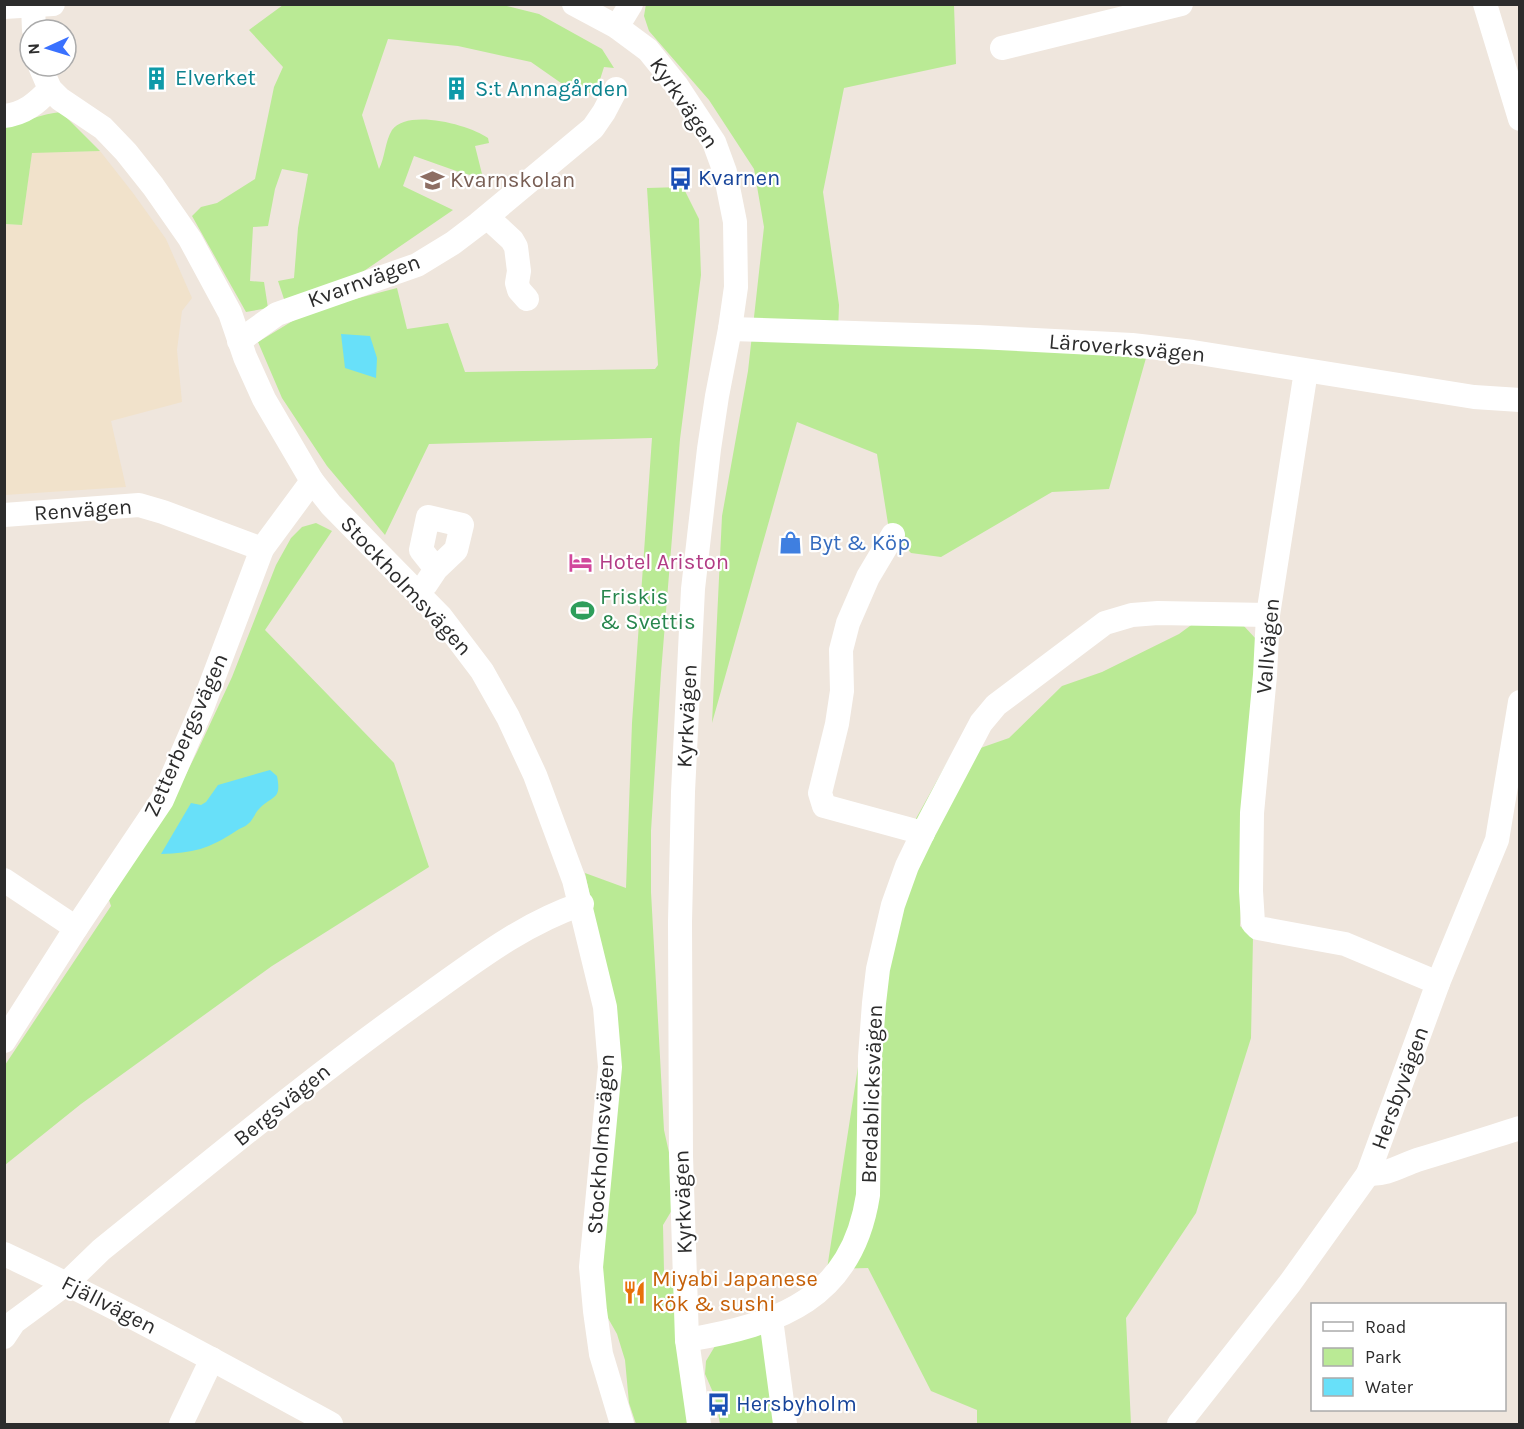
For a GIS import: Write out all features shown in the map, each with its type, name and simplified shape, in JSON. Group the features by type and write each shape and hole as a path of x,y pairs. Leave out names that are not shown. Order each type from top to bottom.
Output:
{"street":[{"name":"Kyrkvägen","path":"574,4 617,27 648,50 677,86 714,142 724,172 735,222 736,287 717,396 696,566 683,792 680,922 681,1156 687,1340 699,1425"},
{"path":"617,27 631,4"},
{"path":"1002,48 1180,4"},
{"path":"1485,4 1520,119"},
{"path":"4,7 40,14"},
{"name":"Stockholmsvägen","path":"45,78 50,89 60,99 103,128 126,152 190,238 230,314 264,399 312,481 339,513 441,617 483,671 535,775 560,836 582,904 605,1007 610,1067 591,1266 594,1311 602,1354 622,1425"},
{"path":"4,116 16,115 34,105 50,89"},
{"name":"Kvarnvägen","path":"239,341 277,314 417,265 453,243 593,128 616,89"},
{"path":"487,217 512,240 516,248 519,271 517,283 519,290 527,299"},
{"name":"Läroverksvägen","path":"730,329 978,337 1132,345 1193,352 1474,397 1520,400"},
{"name":"Vallvägen","path":"1306,371 1268,615 1265,675 1252,813 1253,923 1258,928 1345,944 1438,983"},
{"name":"Zetterbergsvägen","path":"4,1041 162,800 202,708 262,549 312,481"},
{"name":"Renvägen","path":"4,515 139,505 164,512 262,549"},
{"path":"893,535 868,577 848,623 841,650 842,692 837,724 820,793 824,806 923,833"},
{"path":"418,592 436,569"},
{"name":"Bredablicksvägen","path":"687,1340 723,1334 771,1319 802,1305 845,1263 857,1240 865,1217 868,1195 870,1057 878,969 893,904 907,866 923,833 981,723 996,705 1105,623 1132,615 1158,613 1268,615"},
{"name":"Hersbyvägen","path":"1179,1425 1290,1283 1368,1173 1438,983 1497,840 1520,702"},
{"path":"4,880 76,928"},
{"name":"Bergsvägen","path":"4,1337 14,1322 67,1283 101,1250 361,1042 471,964 553,914 582,904"},
{"path":"1368,1173 1389,1172 1409,1163 1520,1128"},
{"name":"Fjällvägen","path":"4,1254 67,1283 331,1425"},
{"path":"771,1319 785,1425"},
{"path":"181,1425 212,1359"}],"shaded area":[{"path":"100,151 166,239 192,298 182,311 177,350 182,402 111,421 126,487 5,495 4,224 22,225 32,152"}],"green space":[{"path":"646,4 954,5 956,64 844,88 823,192 839,305 838,332 1146,358 1109,489 1052,492 941,557 911,553 889,530 877,454 797,422 712,723 722,516 748,371 764,227 754,169 709,100 649,31 644,16"},
{"path":"283,5 503,5 539,14 602,49 614,68 604,67 597,89 585,95 561,83 531,62 458,46 388,39 362,115 379,169 392,130 400,123 424,119 468,128 488,138 489,143 475,146 483,178 414,156 403,186 453,210 345,284 285,302 278,281 294,278 298,228 308,174 282,169 275,189 268,226 253,227 250,281 264,282 268,308 246,312 192,216 201,207 217,203 255,179 274,87 283,67 249,30"},
{"path":"61,112 100,151 32,153 22,225 5,224 5,122"},
{"path":"683,187 699,219 701,275 680,439 661,673 651,831 651,892 664,1130 672,1166 672,1210 663,1225 664,1271 673,1274 688,1424 636,1424 629,1403 625,1360 617,1334 600,1304 613,1003 585,873 626,888 632,723 652,438 429,444 385,535 327,466 282,398 258,342 309,311 397,288 407,329 448,323 465,372 655,369 658,365 647,188"},
{"path":"316,523 332,531 265,630 394,763 429,867 272,966 81,1104 5,1165 5,1065 111,906 109,900 181,784 232,677 276,565 291,538 302,527"},
{"path":"1194,623 1243,625 1256,639 1240,926 1253,937 1251,1038 1196,1213 1126,1318 1131,1424 977,1424 977,1410 931,1391 868,1268 827,1269 877,943 913,824 949,759 1009,738 1062,686 1102,672 1179,634"},
{"path":"761,1330 775,1424 720,1424 715,1397 705,1374 706,1361 715,1346"}],"water":[{"path":"341,334 370,336 377,358 376,378 345,368"},
{"path":"270,770 277,776 277,794 259,809 247,825 200,849 161,854 191,803 201,805 206,802 218,785"}],"place":[{"name":"Elverket","path":"157,78"},
{"name":"S:t Annagården","path":"457,89"},
{"name":"Kvarnen","path":"680,178"},
{"name":"Kvarnskolan","path":"432,180"},
{"name":"Byt & Köp","path":"791,543"},
{"name":"Hotel Ariston","path":"581,562"},
{"name":"Friskis & Svettis","path":"582,610"},
{"name":"Miyabi Japanese kök & sushi","path":"634,1292"},
{"name":"Hersbyholm","path":"718,1404"}]}
